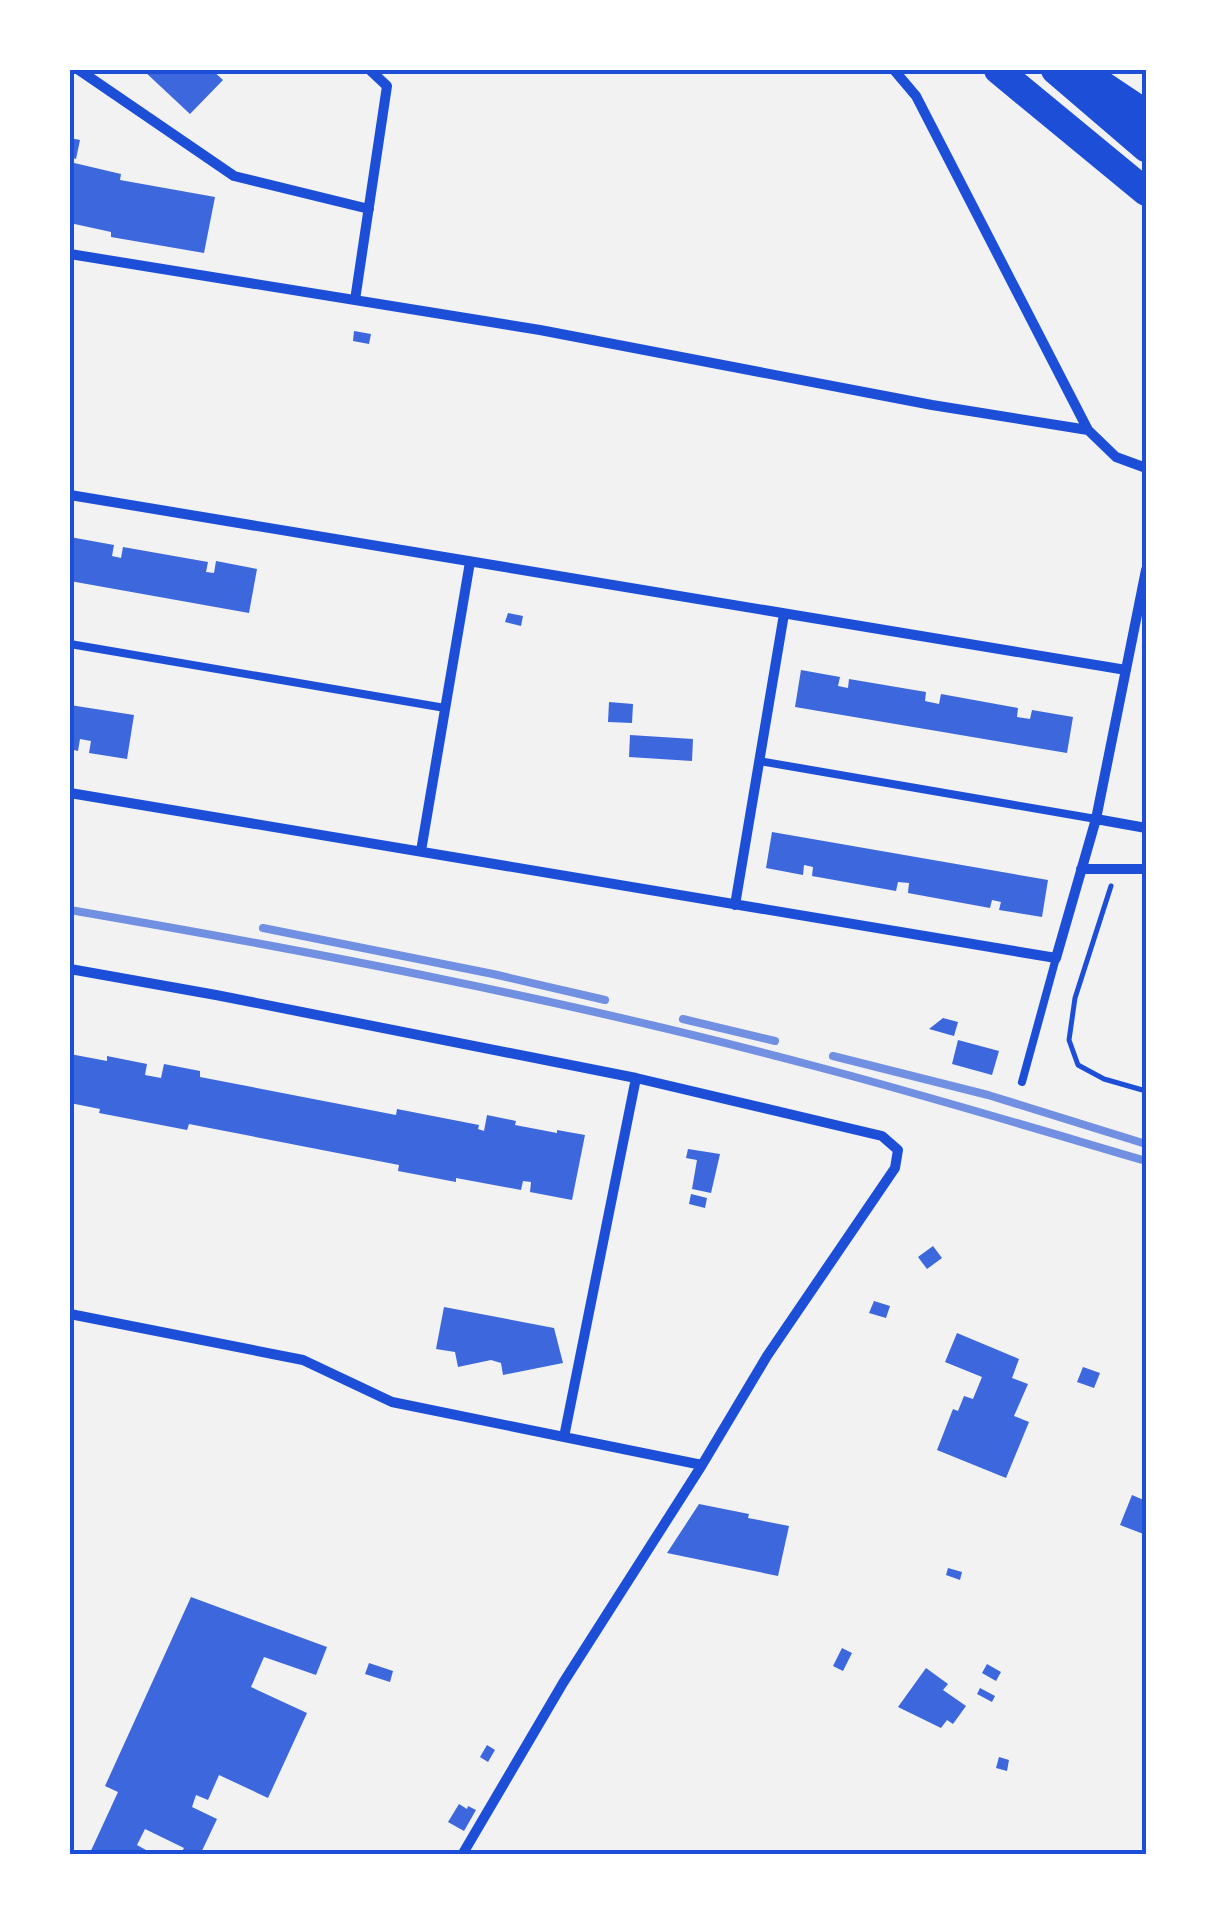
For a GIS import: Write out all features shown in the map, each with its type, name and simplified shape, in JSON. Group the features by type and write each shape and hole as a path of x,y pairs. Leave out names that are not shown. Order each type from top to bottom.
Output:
{"highway":[{"path":"998,70 1146,192"},
{"path":"1054,70 1146,148"},
{"path":"1080,70 1146,114"},
{"path":"1077,136 1146,210"}],"street":[{"path":"79,70 234,176 369,209"},
{"path":"356,300 387,86 370,70"},
{"path":"894,70 916,96 1088,430 1116,457 1146,468"},
{"path":"70,254 540,330 932,405 1088,430"},
{"path":"70,496 1126,670"},
{"path":"421,852 470,562"},
{"path":"70,794 1056,958 1096,819 1146,570"},
{"path":"735,905 784,614"},
{"path":"1096,819 1146,828"},
{"path":"1081,869 1146,868"},
{"path":"70,968 636,1078 882,1136 898,1150 895,1168 767,1356 563,1684 462,1855"},
{"path":"564,1437 636,1078"},
{"path":"70,1314 303,1360 392,1402 702,1465"}],"lane":[{"path":"70,644 445,708"},
{"path":"760,762 1096,819"},
{"path":"1022,1082 1056,958"}],"path":[{"path":"1116,869 1075,998 1069,1040 1078,1065 1104,1079 1146,1090"}],"building":[{"path":"143,70 212,70 223,80 190,114"},
{"path":"70,138 80,140 76,159 70,157"},
{"path":"70,162 121,174 120,180 215,197 204,253 111,237 111,232 70,223"},
{"path":"354,331 371,334 369,344 353,341"},
{"path":"70,537 114,545 112,556 121,558 123,547 208,562 206,572 214,573 216,561 257,569 249,613 70,581"},
{"path":"508,613 523,616 521,626 505,622"},
{"path":"801,670 840,677 838,686 848,688 849,679 926,692 925,701 939,704 941,694 1018,708 1017,717 1030,719 1032,710 1073,717 1067,753 795,707"},
{"path":"609,702 633,704 632,723 608,722"},
{"path":"70,705 134,715 127,759 89,753 91,741 80,739 78,751 70,749"},
{"path":"630,735 693,739 692,761 629,757"},
{"path":"772,832 1048,880 1042,917 999,910 1001,902 992,900 990,908 908,893 909,883 898,882 896,891 812,876 813,867 804,865 803,875 766,868"},
{"path":"943,1018 958,1022 954,1036 929,1029"},
{"path":"958,1040 999,1051 992,1075 952,1064"},
{"path":"70,1054 147,1064 145,1075 161,1078 164,1064 200,1071 200,1077 396,1115 397,1109 479,1125 478,1129 484,1131 487,1115 516,1121 515,1125 585,1135 572,1200 530,1192 531,1182 523,1181 521,1190 456,1178 456,1182 398,1171 399,1165 189,1124 187,1130 99,1113 100,1109 70,1103"},
{"path":"688,1149 720,1154 711,1193 692,1189 697,1160 686,1158"},
{"path":"691,1194 707,1198 705,1208 689,1204"},
{"path":"933,1246 942,1258 927,1269 918,1257"},
{"path":"874,1301 890,1306 886,1318 869,1313"},
{"path":"444,1307 554,1328 563,1363 503,1375 501,1363 491,1360 458,1367 455,1352 436,1349"},
{"path":"957,1333 1019,1359 1012,1378 1028,1384 1014,1416 1029,1422 1006,1478 937,1450 953,1409 958,1411 964,1396 973,1399 982,1377 945,1362"},
{"path":"1083,1367 1100,1373 1094,1388 1077,1382"},
{"path":"1132,1495 1146,1501 1146,1535 1120,1525"},
{"path":"699,1504 789,1526 778,1576 667,1553"},
{"path":"948,1568 962,1572 960,1580 946,1575"},
{"path":"191,1597 327,1647 316,1675 264,1657 251,1687 307,1713 268,1798 219,1775 208,1800 196,1795 192,1807 217,1819 200,1855 180,1855 184,1848 145,1829 137,1845 155,1855 89,1855 118,1792 105,1786"},
{"path":"842,1648 852,1653 843,1671 833,1666"},
{"path":"369,1663 393,1671 390,1682 365,1674"},
{"path":"987,1664 1001,1672 996,1681 982,1673"},
{"path":"926,1668 948,1684 943,1690 966,1706 953,1724 947,1720 941,1728 898,1707"},
{"path":"980,1688 995,1696 992,1702 977,1694"},
{"path":"487,1745 495,1750 488,1762 480,1757"},
{"path":"999,1757 1009,1760 1007,1771 996,1768"},
{"path":"459,1804 476,1810 464,1831 448,1822"}],"railway":[{"path":"70,910 352,961 633,1021 859,1078 1146,1161"},
{"path":"263,928 605,1000"},
{"path":"683,1019 775,1041"},
{"path":"833,1056 988,1095 1146,1144"}]}
